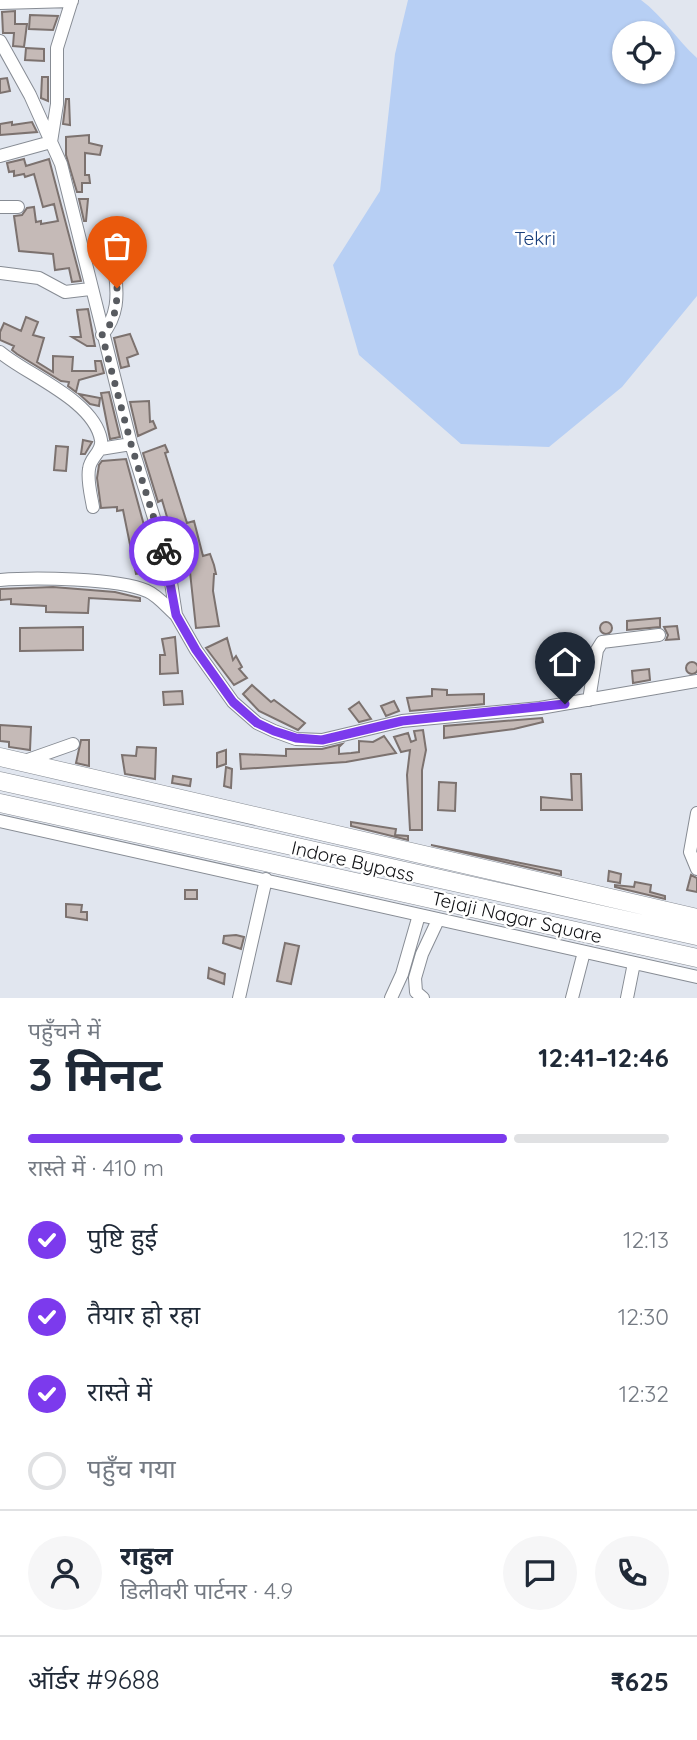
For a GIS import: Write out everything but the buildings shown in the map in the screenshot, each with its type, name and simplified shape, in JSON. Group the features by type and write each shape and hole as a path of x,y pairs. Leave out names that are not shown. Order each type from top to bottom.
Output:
{"highway":[{"path":"0,757 697,918"},
{"name":"Indore Bypass","path":"4,782 697,936"},
{"name":"Indore Bypass","path":"1,809 697,958"}],"street":[{"path":"0,3 72,0 57,48 57,104 51,142"},
{"path":"0,41 51,142 73,205 102,335 131,444 168,563 176,615"},
{"path":"0,156 51,142"},
{"path":"0,206 18,207"},
{"path":"0,273 39,278 65,292 90,289"},
{"path":"102,335 111,325 115,313 115,273"},
{"path":"0,352 82,409 95,426 101,440 100,449 89,468 93,507"},
{"path":"100,449 131,444"},
{"path":"0,580 32,577 148,591 176,615 196,650 233,702 257,723 296,738 322,740 402,721 540,708 697,681"},
{"path":"589,700 597,650 602,642 659,635"},
{"path":"22,762 73,744"},
{"name":"Tejaji Nagar Square","path":"1,809 266,880 697,977"},
{"path":"697,813 690,852 697,869"},
{"path":"239,998 266,880"},
{"path":"391,998 402,974 419,915"},
{"path":"417,996 415,978 422,954 438,920"},
{"path":"572,998 584,952"},
{"path":"627,998 634,962"}],"green space":[{"name":"Tekri","path":"408,0 641,0 663,21 612,21 612,84 675,84 675,35 697,58 697,296 622,387 549,447 461,444 359,355 333,265 380,191 395,54"}],"way so far":[{"path":"117,288 115,313 111,325 102,335 131,444 164,551"}],"route":[{"path":"164,551 176,615 196,650 233,702 257,723 274,731 296,738 322,740 402,721 474,716 565,704"}]}
